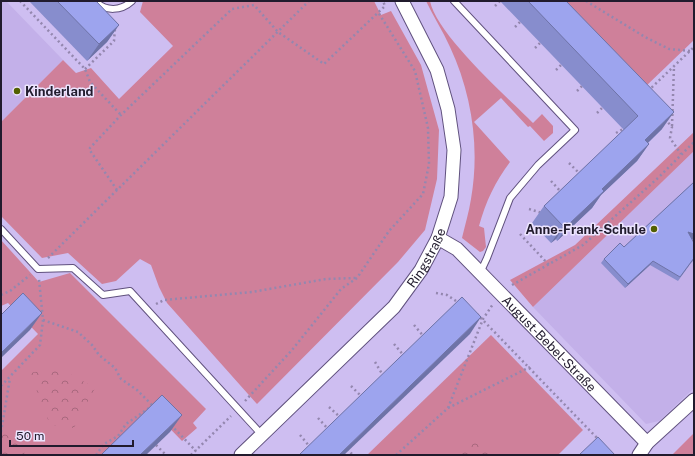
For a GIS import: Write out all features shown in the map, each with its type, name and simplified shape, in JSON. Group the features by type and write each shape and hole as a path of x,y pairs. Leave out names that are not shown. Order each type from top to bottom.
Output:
{"street":[{"name":"Ringstraße","path":"242,455 394,308 421,270 438,238 451,197 454,150 448,109 437,70 402,1"},
{"name":"August-Bebel-Straße","path":"438,238 456,249 647,443"},
{"path":"639,455 647,443 694,400"}],"lane":[{"path":"95,1 106,9 117,9 132,1"},
{"path":"454,1 575,130 538,165 510,198 480,273"},
{"path":"1,229 38,268 73,268 103,296 130,291 262,435"}],"path":[{"path":"20,1 85,69 90,82 121,115"},
{"path":"1,295 10,291 38,268 309,1"},
{"path":"117,190 89,149 121,115 232,9 254,4 278,32 324,64 385,6 383,1"},
{"path":"495,6 500,1"},
{"path":"586,1 645,37 669,49 690,50"},
{"path":"85,69 114,41 117,9"},
{"path":"191,455 238,409 292,350 341,289 357,278 389,231 423,194 429,164 428,128 415,71 378,12"},
{"path":"515,27 520,22"},
{"path":"45,27 50,23"},
{"path":"535,48 540,43"},
{"path":"643,95 694,47"},
{"path":"69,52 74,48"},
{"path":"556,70 561,65"},
{"path":"674,66 672,127 670,138 681,154"},
{"path":"577,92 582,86"},
{"path":"597,113 602,108"},
{"path":"662,116 672,127"},
{"path":"616,132 623,129"},
{"path":"448,408 483,319 492,304 508,288 583,245 694,142"},
{"path":"569,163 581,176"},
{"path":"551,181 563,194"},
{"path":"529,209 542,214"},
{"path":"520,234 549,265"},
{"path":"1,386 40,345 43,320 38,268"},
{"path":"146,310 164,300 252,292 326,279 357,278"},
{"path":"436,294 447,295 460,303"},
{"path":"473,311 483,319 530,367 601,443"},
{"path":"43,320 78,332 92,345 98,355 115,368 121,379 136,390 157,411"},
{"path":"414,325 425,339"},
{"path":"394,344 406,358"},
{"path":"375,362 384,378"},
{"path":"396,455 448,408 530,367"},
{"path":"1,432 10,378"},
{"path":"351,386 364,398"},
{"path":"96,455 104,444 118,436 126,424 152,405"},
{"path":"329,407 342,419"},
{"path":"318,418 333,434"},
{"path":"168,422 196,451"},
{"path":"300,435 311,449"},
{"path":"343,444 353,455"},
{"path":"156,445 166,455"}],"shaded area":[{"name":"Kinderland","path":"1,1 6,1 63,60 1,122"},
{"name":"Anne-Frank-Schule","path":"694,151 694,388 659,421 646,424 533,307"}],"green space":[{"path":"143,1 374,1 381,15 391,11 421,65 439,130 437,179 425,230 398,262 257,404 167,303 151,265 140,259 116,281 102,284 68,253 42,258 1,216 1,122 63,60 76,73 91,68 119,99 173,46 140,12"},
{"path":"426,1 430,1 435,15 445,31 490,81 533,123 542,114 553,126 553,133 544,141 530,126 528,127 501,98 474,122 510,162 495,184 479,226 484,228 486,247 480,252 462,238 474,180 474,141 469,102 458,65"},
{"path":"563,1 694,1 694,40 645,87"},
{"path":"694,132 694,151 533,307 510,280 575,245"},
{"path":"1,240 39,282 70,273 206,409 193,423 197,428 182,441 151,409 103,455 1,455 1,371 38,334 8,303 1,306"},
{"path":"491,335 583,430 558,455 367,455"},
{"path":"58,367 95,388 74,428 50,425 30,373"},
{"path":"1,432 26,445 24,455 1,455"},
{"path":"694,433 694,455 672,455"},
{"path":"474,441 499,452 501,455 448,455"}],"building":[{"path":"57,1 96,1 119,25 99,44"},
{"path":"528,1 566,1 674,112 645,140 649,144 602,189 604,191 569,224 567,222 563,226 544,206 638,116"},
{"name":"Anne-Frank-Schule","path":"694,182 694,234 688,232 694,243 694,258 680,277 653,261 628,284 604,259 620,243 624,247"},
{"path":"23,293 42,313 1,353 1,315"},
{"path":"462,297 481,317 339,455 299,455"},
{"path":"162,395 182,415 140,455 101,455"},
{"path":"598,437 615,455 579,455"}],"place":[{"name":"Kinderland","path":"17,91"},
{"name":"Anne-Frank-Schule","path":"654,229"}]}
